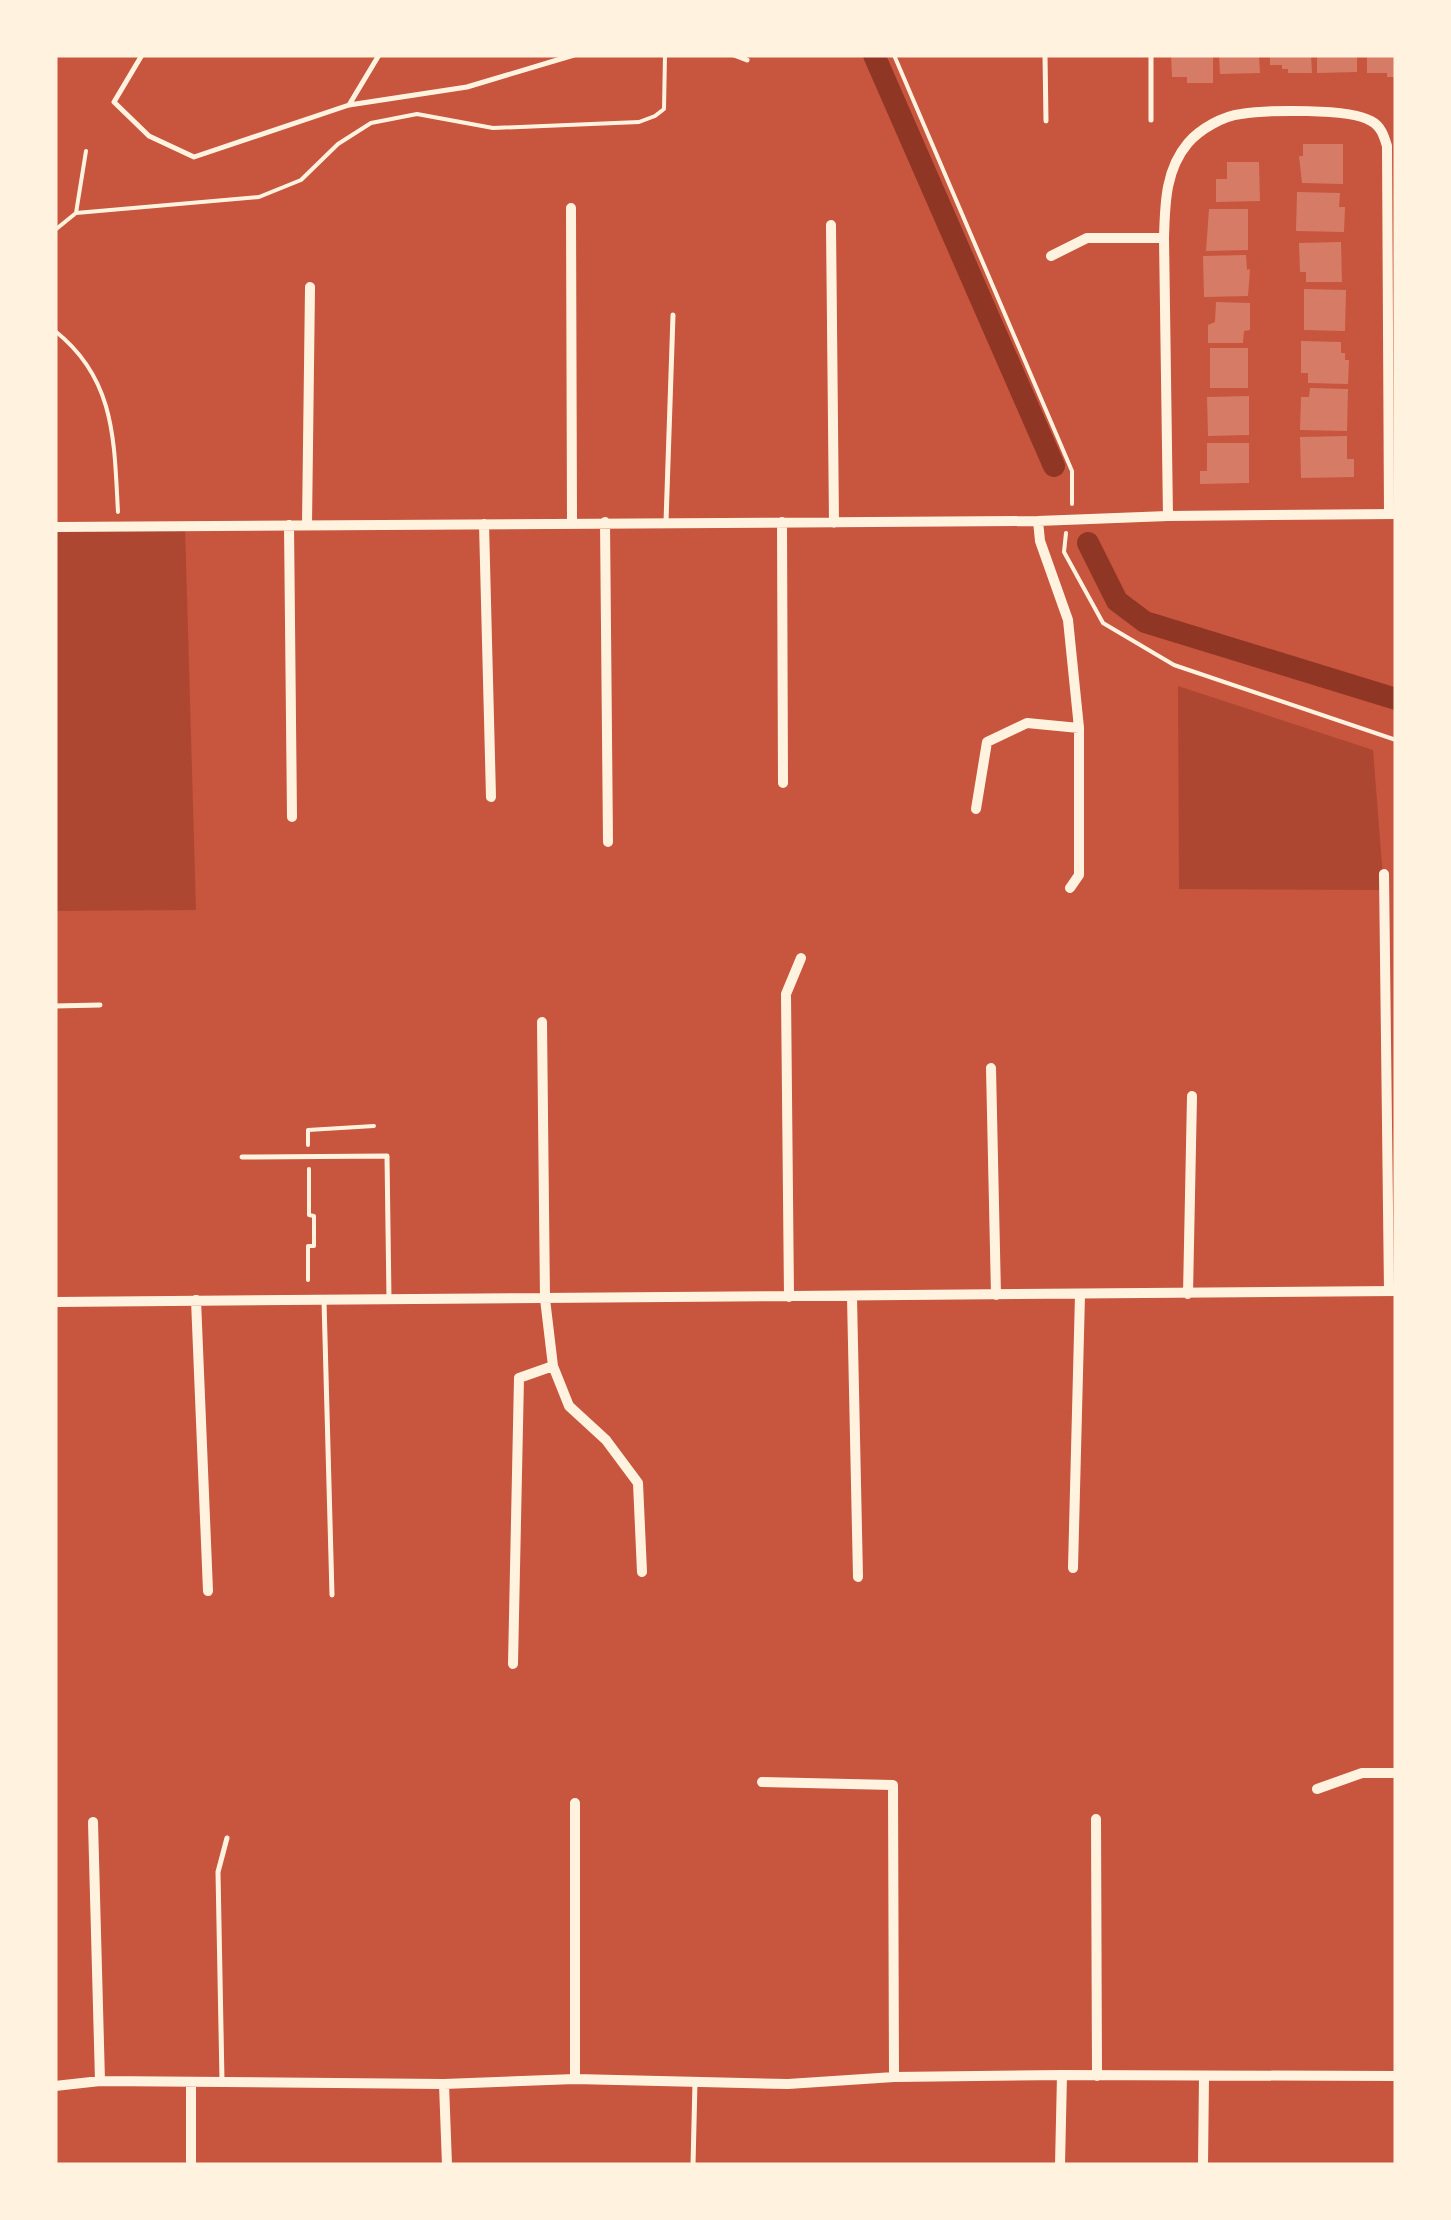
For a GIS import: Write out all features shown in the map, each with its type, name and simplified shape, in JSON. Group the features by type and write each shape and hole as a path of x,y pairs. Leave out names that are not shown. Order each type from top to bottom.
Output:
{"street":[{"path":"55,528 1038,521 1393,514 1386,146 1383,133 1372,121 1347,113 1239,114 1213,124 1189,142 1172,169 1165,198 1164,238 1168,516"},
{"path":"571,208 572,522"},
{"path":"830,225 834,522"},
{"path":"1051,256 1087,238 1164,238"},
{"path":"307,525 310,287"},
{"path":"1038,521 1040,541 1068,620 1079,728 1079,875 1070,888"},
{"path":"604,522 608,842"},
{"path":"782,522 782,783"},
{"path":"484,524 491,797"},
{"path":"288,525 292,817"},
{"path":"976,809 988,742 1027,723 1079,728"},
{"path":"55,1302 1392,1291 1384,874"},
{"path":"789,1297 786,994 801,958"},
{"path":"542,1022 545,1299 553,1366 569,1406 606,1440 638,1483 642,1572"},
{"path":"991,1068 996,1295"},
{"path":"1188,1294 1192,1096"},
{"path":"1073,1568 1080,1295"},
{"path":"852,1297 858,1577"},
{"path":"196,1300 208,1591"},
{"path":"514,1664 519,1378 553,1366"},
{"path":"1317,1789 1362,1773 1396,1773"},
{"path":"762,1782 892,1785 894,2077"},
{"path":"576,1803 576,2079"},
{"path":"1096,1819 1097,2076"},
{"path":"93,1822 100,2081"},
{"path":"1060,2165 1062,2075"},
{"path":"55,2086 100,2081 444,2084 576,2079 788,2084 894,2077 1396,2076"},
{"path":"1203,2165 1204,2077"},
{"path":"191,2165 192,2084"},
{"path":"444,2084 446,2165"}],"lane":[{"path":"142,55 114,102 148,136 194,157 349,105 467,87 574,55"},
{"path":"349,105 378,55"},
{"path":"734,55 748,60"},
{"path":"1045,55 1046,121"},
{"path":"1151,55 1152,120"},
{"path":"666,522 673,315"},
{"path":"55,1006 100,1004"},
{"path":"242,1157 387,1156 389,1299"},
{"path":"324,1298 332,1594"},
{"path":"222,2084 218,1872 226,1838"},
{"path":"693,2165 695,2082"}],"path":[{"path":"55,230 76,213 260,197 301,180 338,144 370,123 416,114 493,128 639,122 664,109 664,55"},
{"path":"894,55 1072,471 1074,493 1064,552 1077,582 1103,623 1174,665 1396,740"},
{"path":"76,213 86,150"},
{"path":"55,332 77,349 94,376 114,426 119,527"},
{"path":"308,1280 308,1246 314,1246 314,1216 309,1215 308,1130 374,1126"}],"shaded area":[{"path":"185,526 196,910 55,911 55,527"},
{"path":"1178,686 1373,750 1384,890 1179,889"}],"building":[{"path":"1171,55 1213,55 1213,83 1187,83 1187,77 1172,77"},
{"path":"1219,55 1259,55 1260,73 1220,74"},
{"path":"1270,55 1311,55 1312,73 1288,73 1282,65 1270,65"},
{"path":"1317,55 1357,55 1357,72 1317,73"},
{"path":"1367,55 1396,55 1396,77 1367,73"},
{"path":"1303,144 1343,144 1343,184 1302,183 1299,156 1303,156"},
{"path":"1227,162 1259,162 1260,201 1216,202 1216,179 1227,179"},
{"path":"1297,192 1340,193 1339,207 1345,207 1344,232 1296,231"},
{"path":"1209,209 1248,209 1248,250 1206,251"},
{"path":"1341,242 1342,282 1306,282 1306,272 1300,272 1299,243"},
{"path":"1246,255 1247,270 1250,269 1248,296 1204,297 1203,256"},
{"path":"1304,289 1346,290 1345,331 1304,330"},
{"path":"1216,302 1250,303 1250,330 1244,331 1243,343 1208,343 1208,325 1215,322"},
{"path":"1301,341 1341,342 1341,353 1349,360 1348,384 1308,383 1308,373 1301,373"},
{"path":"1210,348 1248,348 1248,388 1210,388"},
{"path":"1310,388 1348,389 1347,431 1300,430 1301,397 1309,397"},
{"path":"1249,396 1249,435 1208,436 1207,397"},
{"path":"1347,436 1347,459 1354,459 1354,477 1301,478 1300,437"},
{"path":"1207,443 1249,443 1249,483 1200,484 1200,471 1207,471"}],"waterway":[{"path":"874,55 1054,466"},
{"path":"1088,543 1117,601 1145,622 1396,699"}]}
